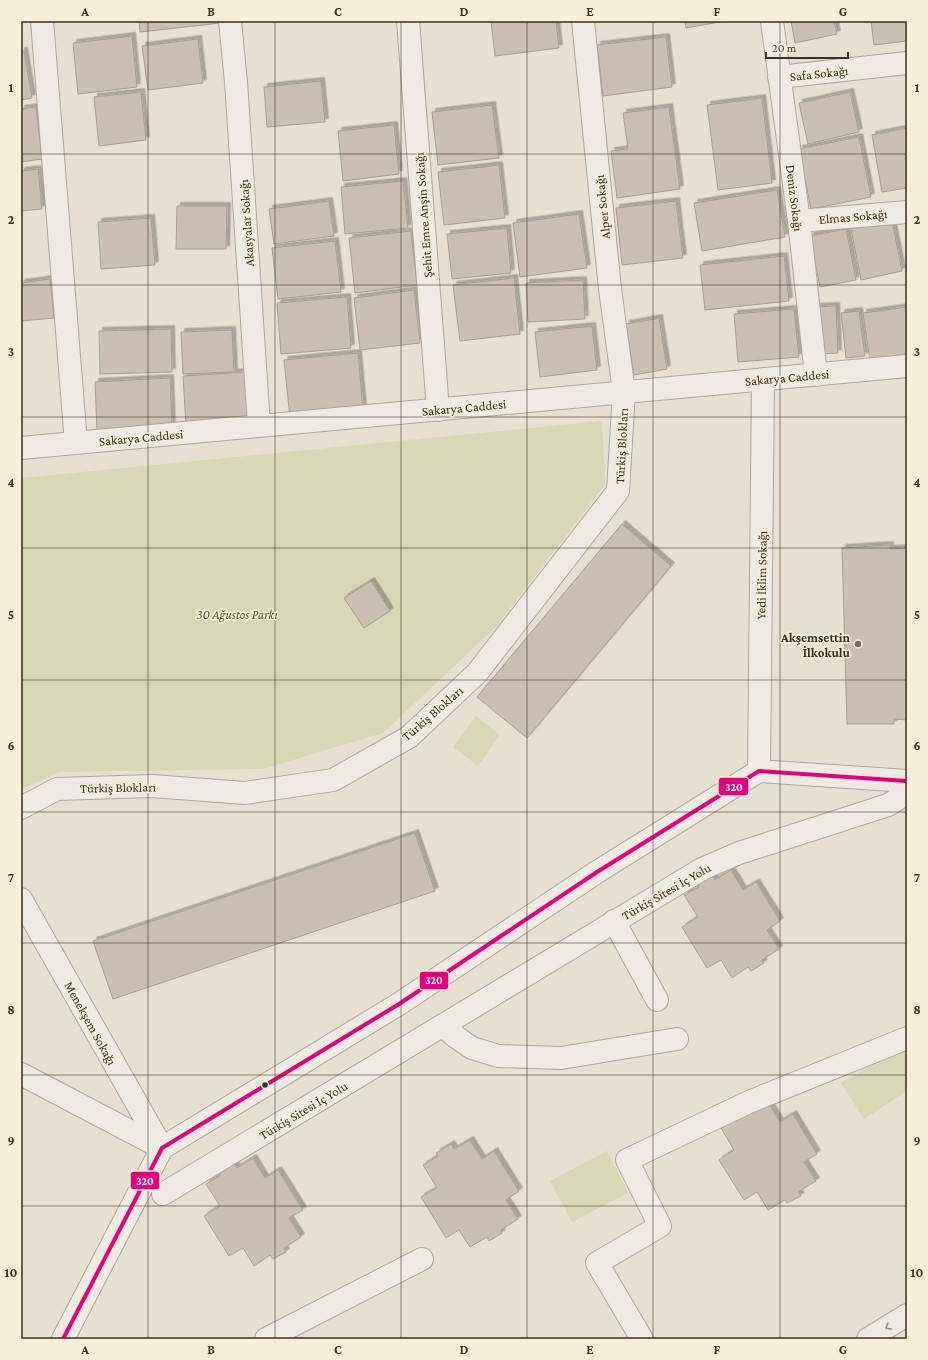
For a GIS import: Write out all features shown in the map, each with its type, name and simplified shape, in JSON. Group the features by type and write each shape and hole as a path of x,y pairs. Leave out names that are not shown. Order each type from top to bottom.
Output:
{"street":[{"path":"42,21 76,443"},
{"name":"Akasyalar Sokağı","path":"230,21 236,82 259,426"},
{"name":"Şehit Emre Anşin Sokağı","path":"408,21 438,410"},
{"name":"Alper Sokağı","path":"583,21 610,289 624,392"},
{"name":"Deniz Sokağı","path":"772,21 799,221 816,375"},
{"name":"Safa Sokağı","path":"780,77 907,63"},
{"name":"Elmas Sokağı","path":"799,221 907,212"},
{"name":"Sakarya Caddesi","path":"21,448 907,366"},
{"name":"Yedi İklim Sokağı","path":"759,771 763,380"},
{"name":"Türkiş Blokları","path":"21,808 57,789 152,786 245,793 333,780 409,737 477,673 618,490 624,392"},
{"path":"63,1339 162,1148 399,1004 596,872 759,771 907,781"},
{"name":"Türkiş Sitesi İç Yolu","path":"163,1194 702,869 739,853 888,805 907,793"},
{"name":"Menekşem Sokağı","path":"21,899 162,1148"},
{"path":"614,921 657,1000"},
{"path":"443,1026 472,1048 498,1056 561,1058 677,1039"},
{"path":"642,1339 597,1263 660,1226 627,1160 749,1102 907,1038"},
{"path":"21,1074 162,1148"},
{"path":"266,1339 422,1259"},
{"path":"868,1339 907,1315"}],"green space":[{"name":"30 Ağustos Parkı","path":"602,421 605,485 496,627 383,733 263,769 59,772 21,790 21,478"},
{"path":"476,716 500,735 478,766 453,747"},
{"path":"900,1046 907,1056 907,1091 864,1119 841,1083"},
{"path":"607,1151 628,1193 572,1222 550,1181"}],"building":[{"path":"139,21 221,21 221,23 140,32"},
{"path":"491,21 556,21 559,48 495,56"},
{"path":"685,21 726,21 686,28"},
{"path":"791,21 834,21 837,34 795,43"},
{"path":"871,21 907,21 907,41 874,45"},
{"path":"132,36 137,87 78,94 73,43"},
{"path":"666,37 672,87 603,96 597,45"},
{"path":"198,39 203,83 148,90 142,46"},
{"path":"21,51 24,51 32,98 21,100"},
{"path":"321,81 325,122 267,127 264,87"},
{"path":"141,92 146,140 99,146 94,97"},
{"path":"850,92 859,132 808,144 799,103"},
{"path":"762,98 772,183 718,190 707,105"},
{"path":"492,105 499,158 438,165 432,112"},
{"path":"36,107 42,159 21,162 21,109"},
{"path":"669,107 680,189 617,198 611,151 628,149 623,113"},
{"path":"394,125 399,174 343,181 338,131"},
{"path":"907,128 907,188 882,192 872,135"},
{"path":"859,137 871,197 811,209 799,149"},
{"path":"499,165 505,218 444,225 438,172"},
{"path":"38,169 42,209 21,211 21,171"},
{"path":"403,181 408,228 345,234 341,187"},
{"path":"777,190 785,237 702,251 694,203"},
{"path":"329,201 334,236 274,244 269,209"},
{"path":"676,201 683,258 622,265 616,208"},
{"path":"177,206 227,206 226,249 176,249"},
{"path":"579,214 587,268 520,277 513,223"},
{"path":"151,218 155,265 101,269 98,222"},
{"path":"892,221 902,271 861,280 851,229"},
{"path":"507,228 511,273 452,279 447,234"},
{"path":"846,229 856,280 820,287 810,236"},
{"path":"411,231 417,285 355,293 349,238"},
{"path":"335,241 341,292 278,299 272,248"},
{"path":"784,256 789,301 705,310 700,265"},
{"path":"514,278 520,334 460,341 453,285"},
{"path":"50,279 54,318 21,321 21,283"},
{"path":"583,280 585,319 528,322 526,283"},
{"path":"414,290 420,343 360,350 354,298"},
{"path":"347,297 351,348 281,354 277,303"},
{"path":"836,306 838,353 819,354 816,307"},
{"path":"907,307 907,356 870,361 863,313"},
{"path":"794,309 799,357 738,362 734,314"},
{"path":"859,311 865,356 846,358 841,313"},
{"path":"659,318 667,369 634,375 626,324"},
{"path":"592,326 597,370 540,377 535,332"},
{"path":"171,329 172,372 100,374 99,331"},
{"path":"232,330 234,372 183,374 181,332"},
{"path":"358,353 363,410 290,418 284,360"},
{"path":"246,372 248,422 186,426 183,376"},
{"path":"170,378 172,427 97,431 95,382"},
{"path":"622,524 671,566 527,738 477,697"},
{"path":"890,545 890,549 907,548 907,720 894,719 894,724 847,724 842,548"},
{"path":"371,581 390,611 364,628 344,598"},
{"path":"415,833 435,891 113,999 93,941"},
{"path":"731,870 743,890 756,882 780,921 767,930 779,949 762,960 764,963 751,971 748,967 732,978 721,960 707,968 682,927 698,917 684,895 699,887 697,883 712,874 715,880"},
{"path":"768,1102 780,1122 793,1114 817,1154 804,1162 816,1181 798,1192 801,1196 787,1203 785,1200 768,1210 757,1192 744,1200 719,1160 734,1150 721,1128"},
{"path":"470,1140 482,1159 494,1151 519,1191 506,1200 518,1219 501,1230 502,1233 489,1241 487,1237 470,1247 459,1230 446,1238 421,1197 437,1188 423,1165 438,1156 436,1153 451,1144 454,1149"},
{"path":"253,1158 265,1178 278,1170 303,1210 289,1218 301,1237 284,1248 286,1252 273,1259 270,1255 254,1266 243,1248 229,1256 204,1216 220,1206 206,1184 221,1175 219,1172 234,1162 237,1168"}],"transit line":[{"name":"320","path":"63,1339 162,1148 399,1004 597,872 759,771 907,781"}],"place":[{"name":"Akşemsettin İlkokulu","path":"858,644"}]}
